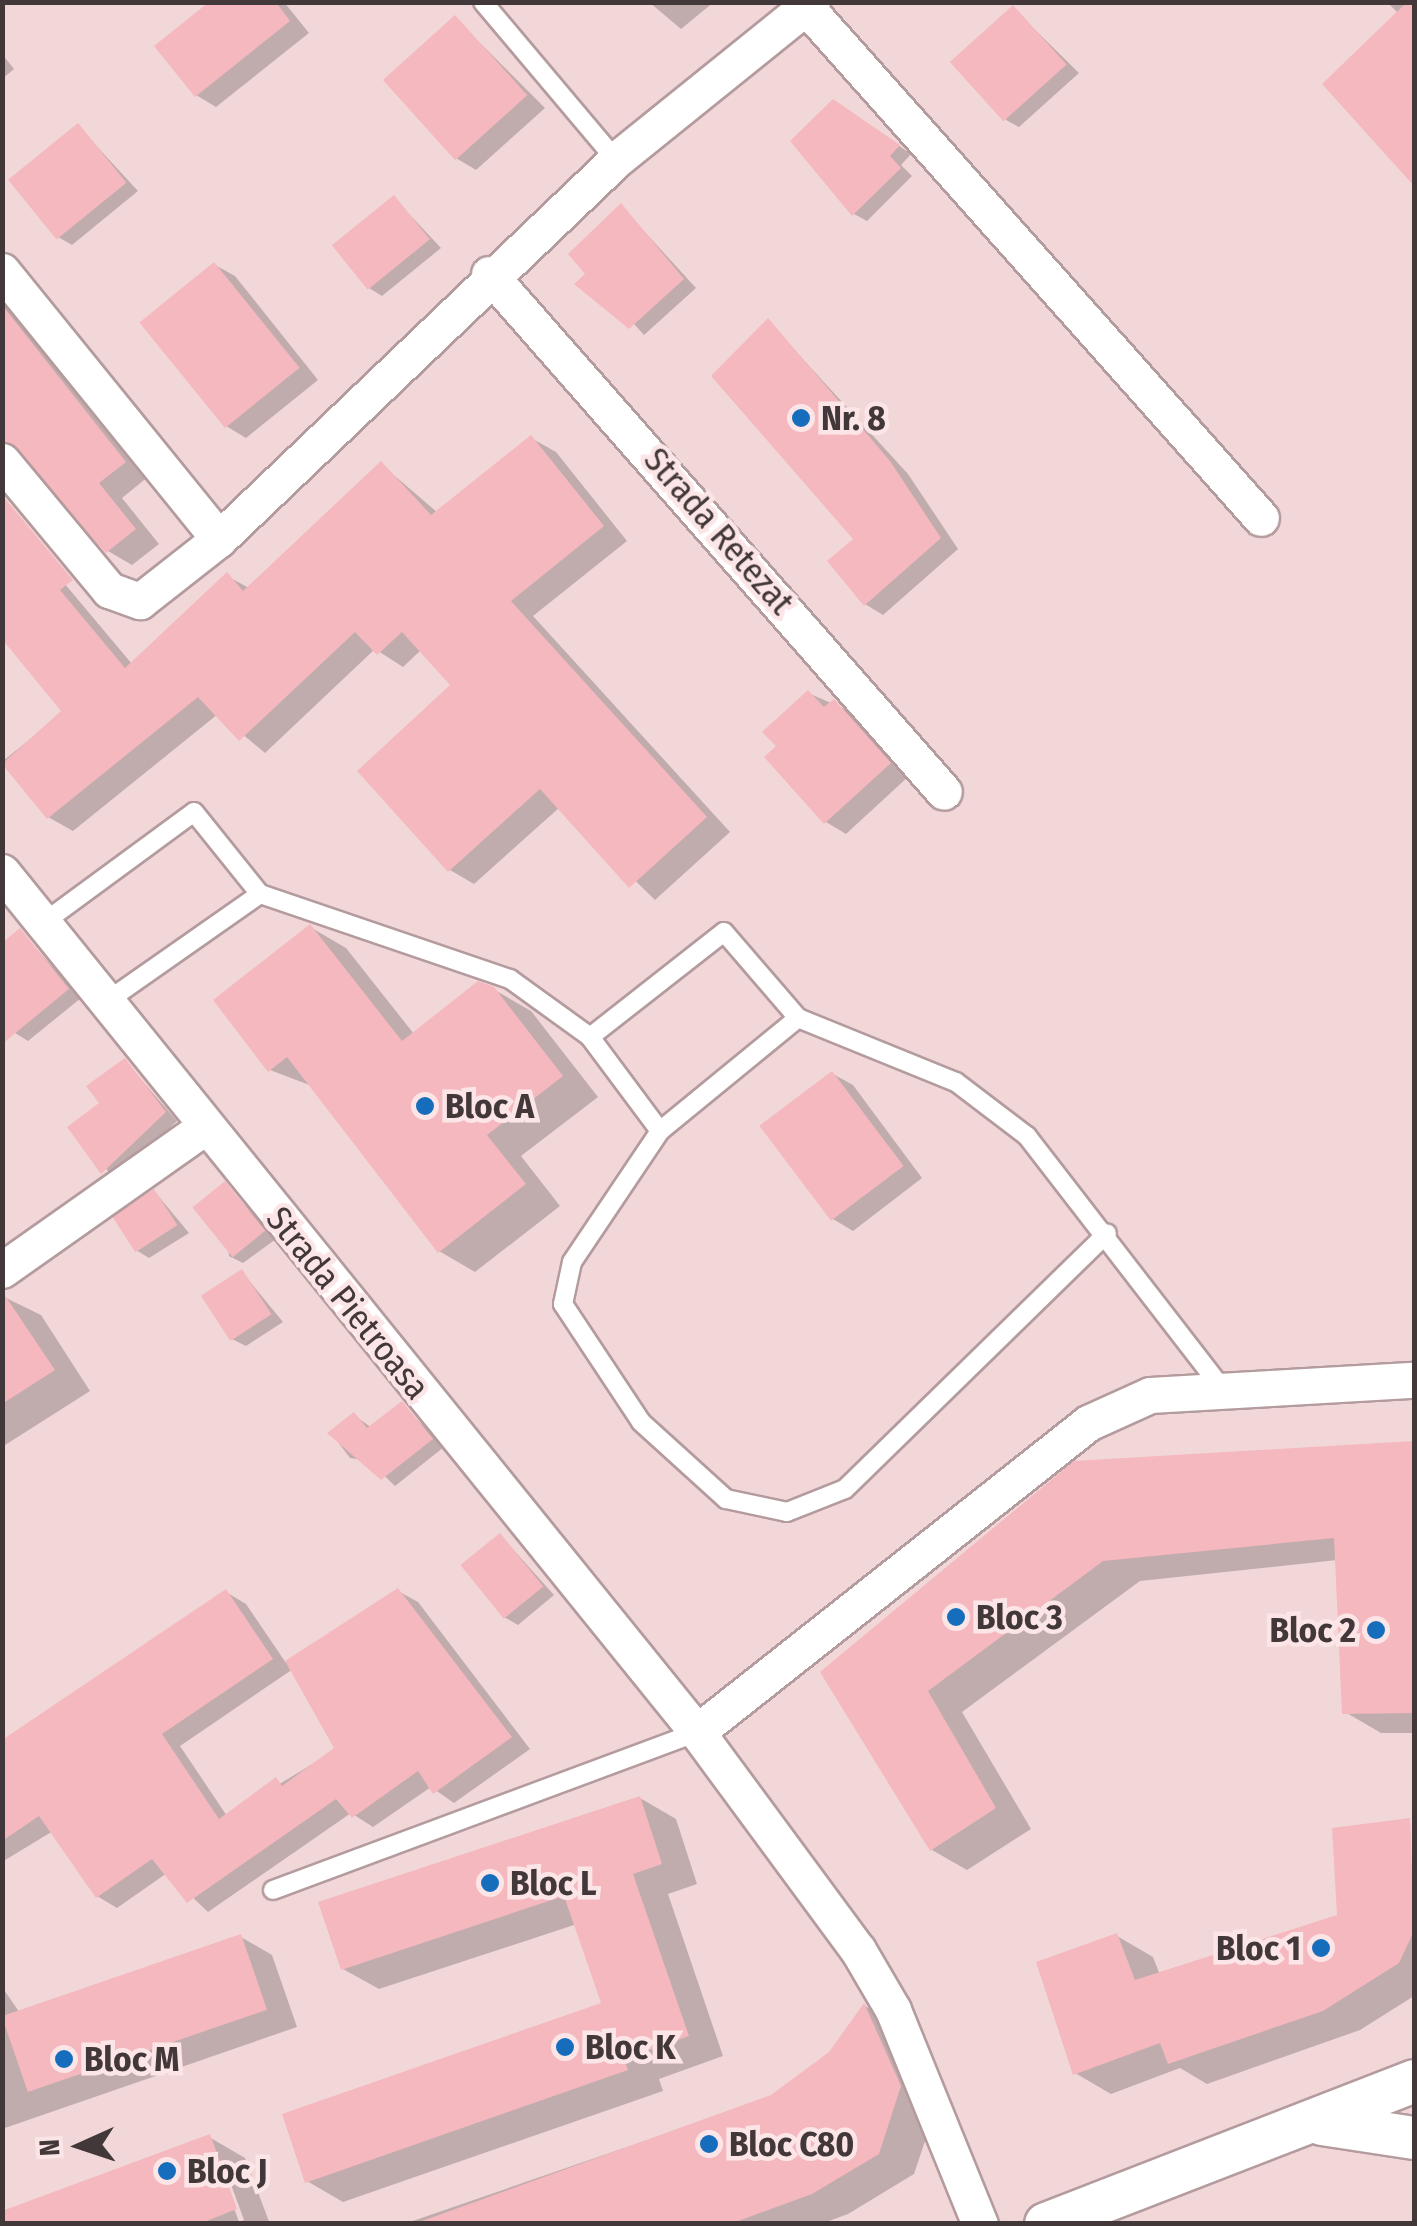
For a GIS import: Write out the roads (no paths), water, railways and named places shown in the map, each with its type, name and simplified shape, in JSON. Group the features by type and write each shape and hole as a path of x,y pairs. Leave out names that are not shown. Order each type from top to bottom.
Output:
{"street":[{"path":"2,461 124,601 140,601 219,539 489,274 616,160 809,5 1261,518"},
{"path":"2,271 219,539"},
{"name":"Strada Retezat","path":"489,274 944,792"},
{"name":"Strada Pietroasa","path":"2,872 696,1732 894,2010 980,2224"},
{"path":"2,1270 205,1127"},
{"path":"696,1732 1088,1423 1150,1396 1221,1387 1414,1380"},
{"path":"1046,2224 1321,2124 1414,2081"},
{"path":"1321,2124 1414,2138"}],"lane":[{"path":"483,2 616,160"},
{"path":"43,923 194,812 260,894 510,979 590,1037 660,1131"},
{"path":"106,1002 260,894"},
{"path":"590,1037 724,932 798,1018 956,1082 1026,1136 1108,1233 1221,1387"},
{"path":"798,1018 660,1131 572,1262 564,1304 641,1422 726,1499 787,1512 845,1489 1108,1233"},
{"path":"273,1890 696,1732"}],"place":[{"name":"Nr. 8","path":"801,418"},
{"name":"Bloc A","path":"425,1106"},
{"name":"Bloc 3","path":"956,1617"},
{"name":"Bloc 2","path":"1376,1630"},
{"name":"Bloc L","path":"490,1883"},
{"name":"Bloc 1","path":"1321,1948"},
{"name":"Bloc K","path":"565,2047"},
{"name":"Bloc M","path":"64,2059"},
{"name":"Bloc C80","path":"709,2144"},
{"name":"Bloc J","path":"167,2171"}]}
